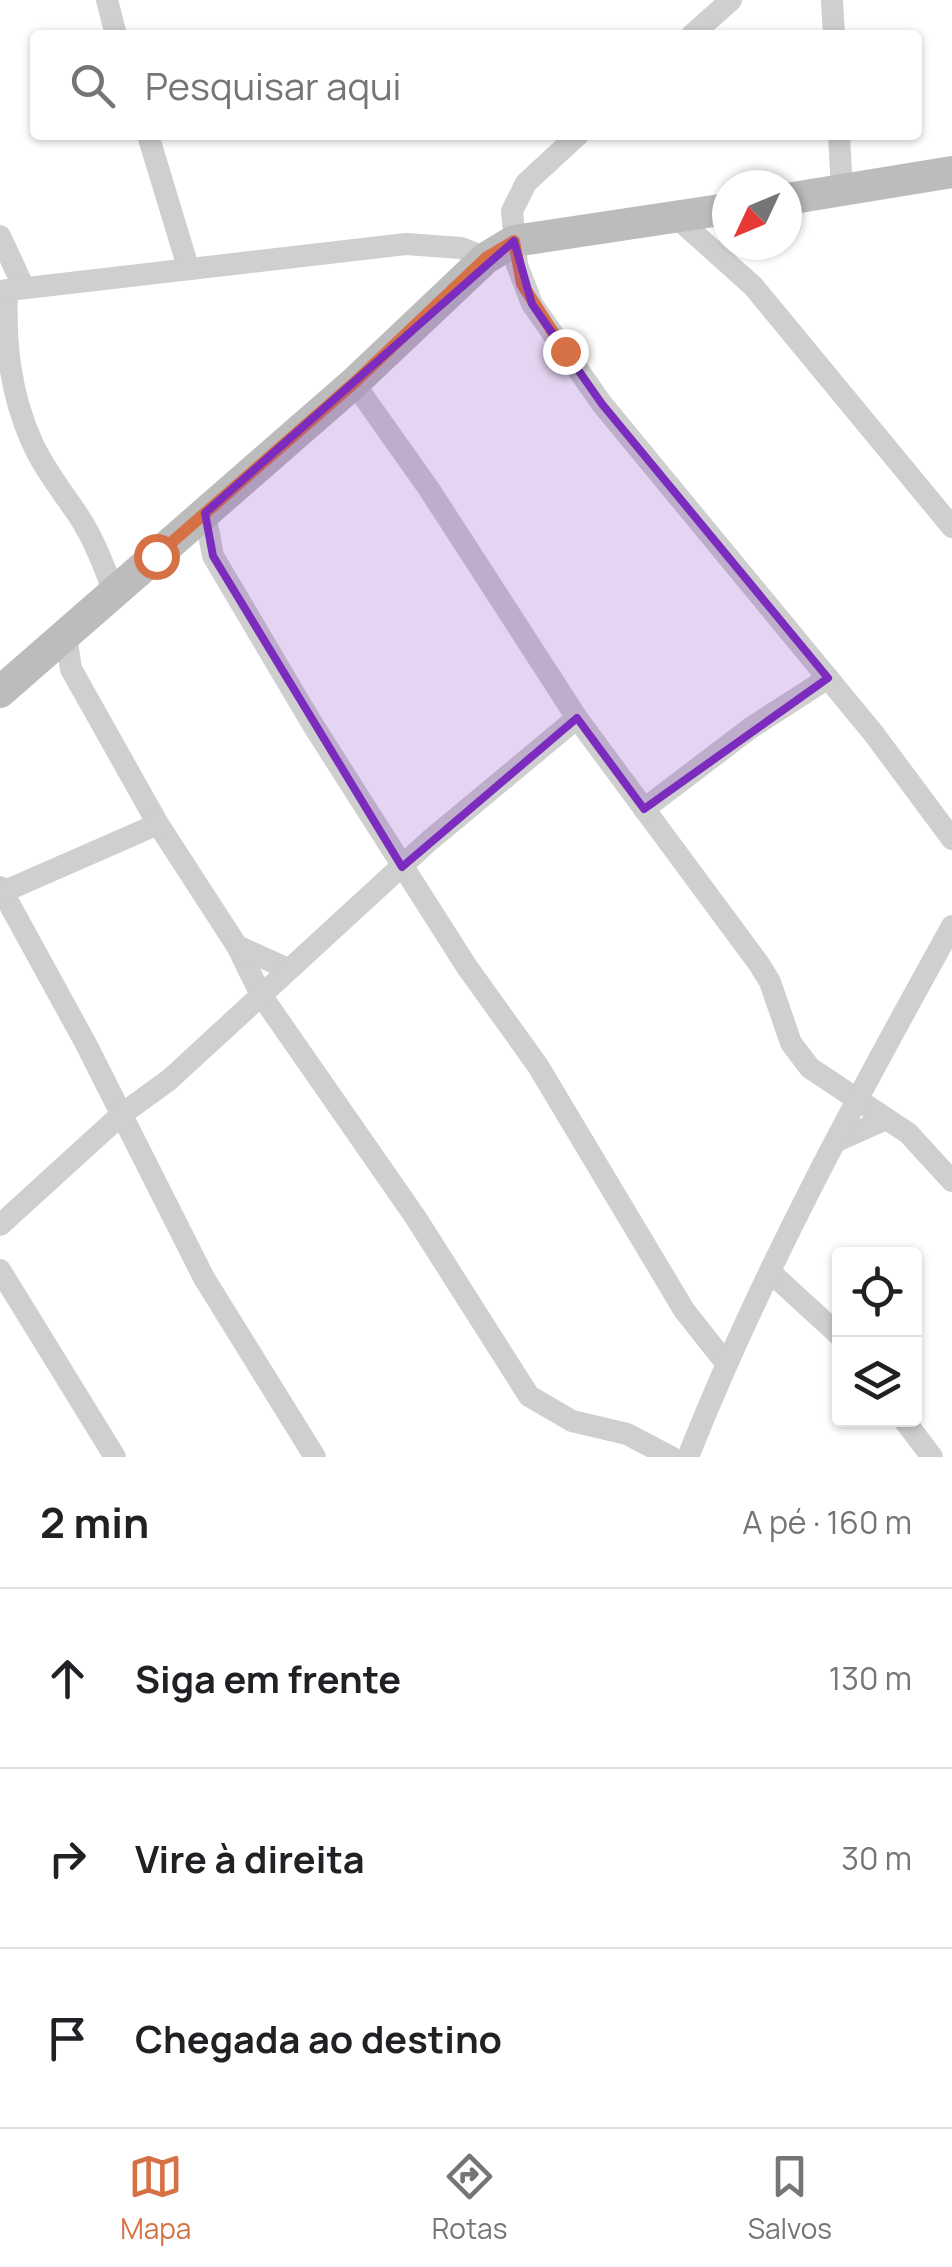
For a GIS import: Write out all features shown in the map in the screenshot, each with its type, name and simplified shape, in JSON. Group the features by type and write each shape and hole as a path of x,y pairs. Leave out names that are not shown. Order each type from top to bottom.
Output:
{"street":[{"path":"107,0 115,30"},
{"path":"698,30 732,0"},
{"path":"832,0 834,30"},
{"path":"150,140 188,266"},
{"path":"0,692 62,652 114,593 500,250 526,183 573,140"},
{"path":"839,140 842,190"},
{"path":"802,197 952,172"},
{"path":"10,290 188,266 406,244 500,250 712,212"},
{"path":"676,218 753,286 952,527"},
{"path":"0,236 10,290 6,337 13,386 24,422 46,469 88,532 114,593"},
{"path":"500,250 532,304 602,404 948,826"},
{"path":"354,383 429,489 577,718 759,964 791,1043 810,1068 908,1133 952,1181"},
{"path":"206,512 212,556 402,867 538,1066 684,1310 725,1362"},
{"path":"177,538 212,556"},
{"path":"62,652 158,824 237,946 261,996 416,1218 529,1396 572,1421 627,1434 672,1457"},
{"path":"644,808 752,727 828,678"},
{"path":"0,1225 122,1114 169,1080 402,867 577,718"},
{"path":"158,824 2,890 204,1278 316,1457"},
{"path":"688,1457 725,1362 854,1100 952,926"},
{"path":"237,946 288,969"},
{"path":"836,1141 886,1119"},
{"path":"0,1270 116,1457"},
{"path":"770,1272 832,1329"},
{"path":"909,1427 932,1457"}],"highlighted area":[{"path":"514,241 532,304 602,404 828,678 644,809 577,718 402,867 213,556 205,513"}],"route":[{"path":"156,556 354,383 486,258 514,241 522,284 565,351"}]}
